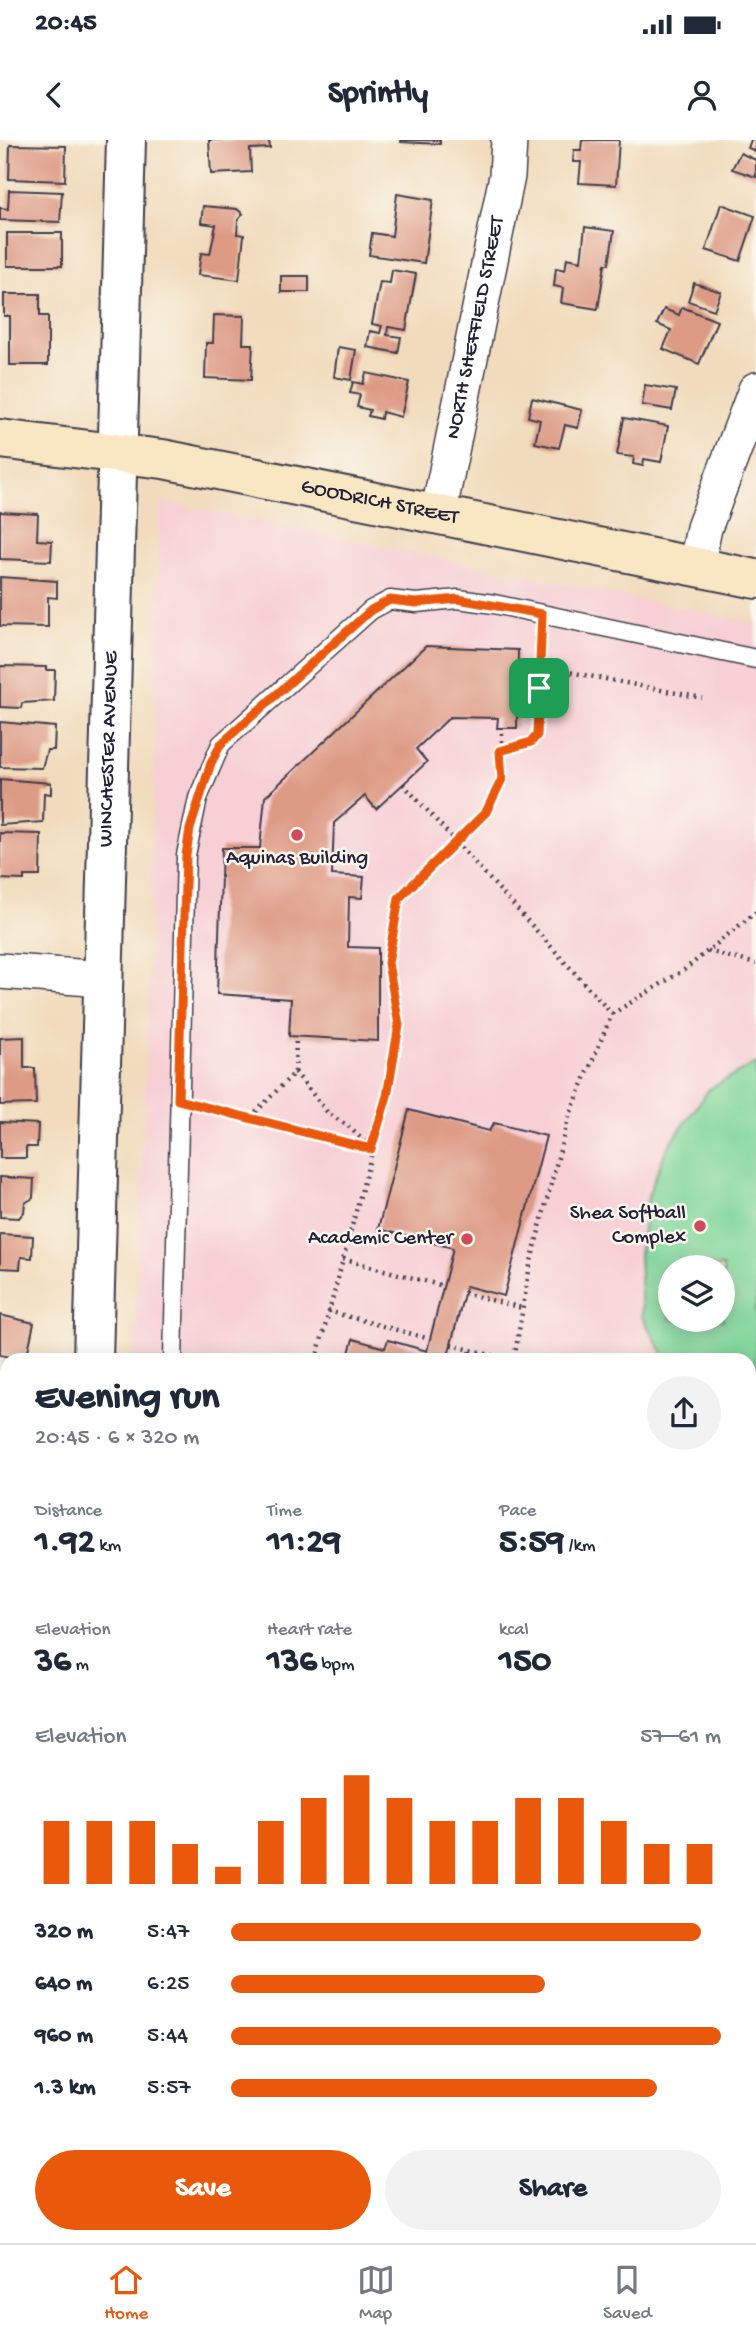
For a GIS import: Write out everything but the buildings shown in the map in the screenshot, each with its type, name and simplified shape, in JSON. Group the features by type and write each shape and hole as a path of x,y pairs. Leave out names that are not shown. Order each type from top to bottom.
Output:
{"main road":[{"name":"GOODRICH STREET","path":"0,439 118,452 756,579"}],"street":[{"name":"WINCHESTER AVENUE","path":"93,1353 126,140"},
{"name":"NORTH SHEFFIELD STREET","path":"438,515 507,176 509,140"},
{"path":"696,567 704,528 756,390"},
{"path":"0,971 103,979"}],"lane":[{"path":"173,1353 186,855 198,798 221,744 371,610 390,600 416,603 458,599 756,659"}],"path":[{"path":"500,751 531,742 537,735 542,614"},
{"path":"518,688 551,686 559,670 702,698"},
{"path":"318,1353 387,1096 399,1025 388,963 399,898 486,812 502,779 502,728"},
{"path":"403,784 612,1014"},
{"path":"513,1353 530,1265 568,1119 612,1014 684,970 756,912"},
{"path":"707,951 756,964"},
{"path":"296,1036 295,1072 328,1113 348,1126 371,1149"},
{"path":"251,1117 295,1072"},
{"path":"178,1100 371,1149"},
{"path":"343,1259 443,1286"},
{"path":"464,1293 522,1308"},
{"path":"328,1311 430,1339"},
{"path":"451,1345 486,1353"},
{"path":"470,1353 471,1349"}],"shaded area":[{"path":"160,501 756,623 756,1353 134,1353 149,975"}],"green space":[{"name":"Shea Softball Complex","path":"756,1063 756,1353 663,1353 642,1317 639,1255 648,1196 666,1150 709,1089"}],"place":[{"name":"Aquinas Building","path":"297,835"},
{"name":"Shea Softball Complex","path":"700,1226"},
{"name":"Academic Center","path":"467,1239"}],"route":[{"path":"458,599 542,614 539,688 537,735 531,742 500,751 502,779 486,812 399,898 388,963 399,1025 387,1096 371,1149 178,1100 186,855 198,798 221,744 371,610 390,600 416,603 458,599"}]}
